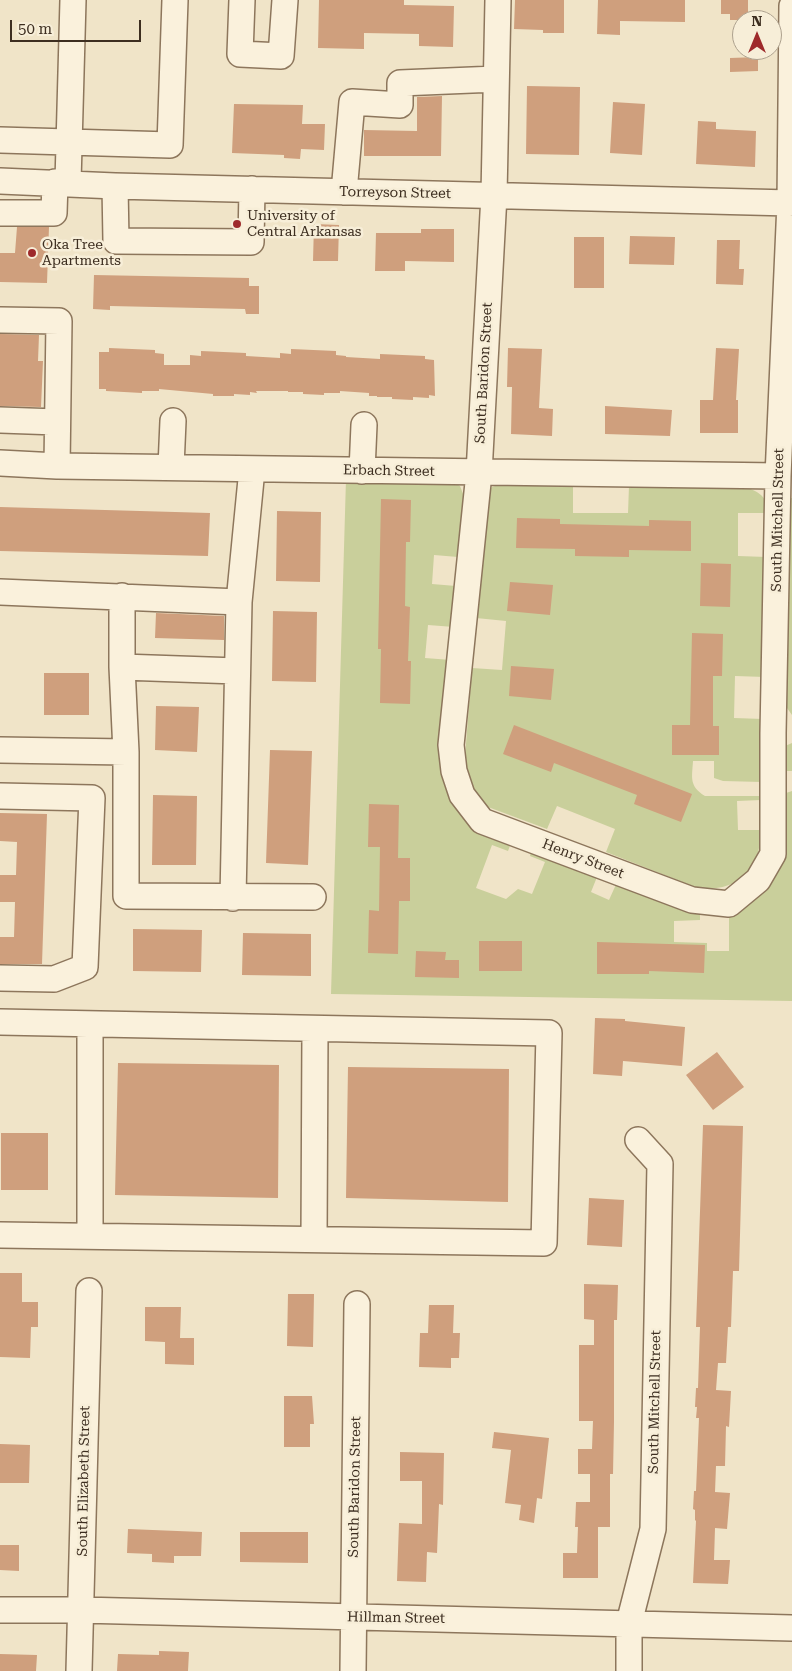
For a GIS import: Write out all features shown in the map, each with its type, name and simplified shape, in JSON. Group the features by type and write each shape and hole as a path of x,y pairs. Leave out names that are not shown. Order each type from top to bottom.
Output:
{"street":[{"path":"0,213 54,213 69,142 73,0"},
{"path":"0,140 170,145 174,0"},
{"path":"242,0 240,54 281,56 285,0"},
{"name":"South Baridon Street","path":"452,745 479,473 494,195 498,0"},
{"name":"South Mitchell Street","path":"758,880 773,854 782,784 778,476 790,203 792,6"},
{"path":"344,192 352,102 400,105 400,83 496,79"},
{"name":"Torreyson Street","path":"0,181 61,182 115,186 790,203"},
{"path":"115,186 116,241 251,242 252,189"},
{"path":"0,320 59,321 57,466"},
{"path":"0,420 57,422"},
{"path":"171,467 173,421"},
{"path":"362,471 364,425"},
{"name":"Erbach Street","path":"0,463 57,466 778,476"},
{"path":"233,898 239,602 252,469"},
{"path":"0,592 239,602"},
{"path":"122,596 122,667 126,752 126,896 313,897"},
{"path":"122,667 237,671"},
{"name":"Henry Street","path":"452,745 454,772 462,795 482,821 692,900 729,904 758,880"},
{"path":"0,750 126,752"},
{"path":"0,796 92,798 85,967 54,979 0,978"},
{"path":"0,1022 315,1030 549,1033 544,1243 0,1235"},
{"path":"90,1024 90,1235"},
{"path":"314,1239 315,1030"},
{"name":"South Mitchell Street","path":"629,1671 630,1623 653,1529 660,1164 638,1140"},
{"name":"South Elizabeth Street","path":"79,1671 88,1291"},
{"name":"South Baridon Street","path":"352,1671 357,1304"},
{"name":"Hillman Street","path":"0,1610 81,1610 792,1628"}],"green space":[{"path":"346,479 451,481 460,486 465,499 458,557 434,555 432,584 456,586 454,627 428,625 425,658 451,660 451,798 460,813 476,825 512,840 508,851 492,845 476,888 506,899 518,889 532,894 545,862 530,856 532,848 599,872 591,892 609,900 618,880 700,910 700,920 674,921 674,942 707,943 707,951 729,951 729,909 752,896 782,799 786,793 792,791 792,1001 331,994"},
{"path":"498,485 573,485 573,513 628,513 629,486 748,488 760,494 765,500 770,513 738,513 738,556 767,557 765,677 735,676 734,718 763,719 762,782 723,781 714,778 714,761 693,761 692,777 694,785 705,796 761,796 761,800 737,801 738,830 761,830 760,844 752,867 746,875 737,881 727,886 700,889 606,852 615,829 557,806 547,829 488,807 476,796 464,769 472,668 502,670 506,621 476,618 487,494 492,487"},
{"path":"789,498 792,498 792,715 787,708 784,698"},
{"path":"792,743 792,771 786,771 780,767 785,746"}],"building":[{"path":"319,0 404,0 404,5 454,6 453,47 419,46 419,34 364,33 364,49 318,48"},
{"path":"515,0 564,0 564,33 543,33 543,30 514,29"},
{"path":"598,0 685,0 685,22 620,21 620,35 597,34"},
{"path":"721,0 748,0 748,10 732,10 732,20 730,20 730,14 721,14"},
{"path":"730,58 732,60 758,60 758,71 730,72"},
{"path":"527,86 580,87 579,155 526,154"},
{"path":"442,96 441,156 364,156 364,130 417,131 417,97"},
{"path":"613,102 645,104 642,155 610,153"},
{"path":"234,104 303,105 302,124 325,124 324,150 301,149 300,159 284,158 284,155 232,153"},
{"path":"698,121 716,122 716,129 756,131 755,167 696,164"},
{"path":"314,224 339,225 338,261 313,261"},
{"name":"Oka Tree Apartments","path":"17,227 49,227 47,283 0,282 0,253 15,253"},
{"path":"421,229 454,229 454,262 405,261 405,271 375,271 376,233 421,233"},
{"path":"630,236 675,237 674,265 629,264"},
{"path":"574,237 604,237 604,288 574,288"},
{"path":"717,240 740,240 739,269 744,269 743,285 716,284"},
{"path":"94,275 249,278 249,286 259,286 259,314 246,314 245,309 110,306 110,310 93,309"},
{"path":"0,334 39,335 38,361 43,361 41,407 0,406"},
{"path":"109,348 155,350 155,353 164,354 164,365 190,365 190,355 201,356 201,351 246,353 246,356 280,358 280,353 291,354 291,349 336,351 336,355 346,357 380,359 380,354 425,356 425,359 434,360 435,396 429,395 429,398 413,397 413,400 392,399 392,397 369,396 369,393 340,391 340,393 324,393 324,395 288,391 256,391 257,393 250,392 250,395 213,396 213,394 159,389 159,391 142,391 142,393 106,391 106,389 99,389 99,352 109,352"},
{"path":"508,348 542,349 539,408 553,409 552,436 511,434 512,387 507,387"},
{"path":"716,348 739,349 736,400 738,400 738,433 700,433 700,400 713,400"},
{"path":"605,406 672,410 670,436 605,434"},
{"path":"381,499 411,500 410,542 406,542 405,606 410,607 408,661 411,661 410,704 380,703 381,649 378,649"},
{"path":"0,507 210,513 208,556 0,551"},
{"path":"277,511 321,512 320,582 276,581"},
{"path":"517,518 560,519 560,524 649,526 649,520 691,521 691,551 629,550 629,557 575,556 575,549 516,548"},
{"path":"701,563 731,564 730,607 700,606"},
{"path":"510,582 553,585 550,615 507,611"},
{"path":"273,611 317,612 316,682 272,681"},
{"path":"156,613 224,616 224,640 155,638"},
{"path":"692,633 723,634 722,676 713,676 713,726 719,726 719,755 672,755 672,725 690,725"},
{"path":"511,666 554,669 551,700 509,696"},
{"path":"44,673 89,673 89,715 44,715"},
{"path":"156,706 199,707 197,752 155,750"},
{"path":"514,725 692,794 681,822 634,804 637,795 554,763 551,772 503,754"},
{"path":"270,750 312,751 308,865 266,863"},
{"path":"153,795 197,796 196,865 152,865"},
{"path":"369,804 399,805 398,858 410,858 410,901 399,901 398,954 368,953 369,910 379,911 380,847 368,847"},
{"path":"0,813 47,814 42,964 0,964 0,937 14,937 15,902 0,902 0,875 16,875 17,842 0,841"},
{"path":"133,929 202,930 201,972 133,971"},
{"path":"243,933 311,934 311,976 242,975"},
{"path":"479,941 522,941 522,971 479,971"},
{"path":"597,942 705,945 704,973 649,971 649,974 597,974"},
{"path":"416,951 446,952 445,960 459,960 459,978 415,977"},
{"path":"595,1018 625,1019 625,1021 685,1027 682,1066 623,1061 622,1076 593,1074"},
{"path":"717,1052 744,1087 713,1110 686,1075"},
{"path":"118,1063 279,1065 278,1198 115,1195"},
{"path":"348,1067 509,1069 508,1202 346,1198"},
{"path":"703,1125 743,1126 739,1271 733,1271 731,1327 728,1327 726,1363 718,1363 716,1390 731,1391 729,1427 726,1426 725,1466 716,1466 715,1492 730,1493 727,1529 715,1528 714,1560 730,1560 728,1584 693,1583 696,1521 695,1510 693,1509 694,1491 696,1491 699,1418 696,1418 697,1407 695,1407 696,1388 698,1388 700,1327 696,1327"},
{"path":"1,1133 48,1133 48,1190 1,1190"},
{"path":"589,1198 624,1200 622,1247 587,1245"},
{"path":"0,1273 22,1273 22,1302 38,1302 38,1327 31,1327 30,1358 0,1357"},
{"path":"584,1284 618,1285 617,1320 614,1320 613,1474 610,1474 610,1527 598,1527 598,1578 563,1578 563,1553 577,1553 578,1527 575,1527 576,1502 590,1502 590,1474 578,1474 578,1449 592,1449 593,1421 579,1421 579,1345 594,1345 594,1320 584,1319"},
{"path":"288,1294 314,1294 313,1347 287,1346"},
{"path":"429,1305 454,1305 453,1333 460,1333 459,1358 451,1358 451,1368 419,1367 420,1333 428,1333"},
{"path":"145,1307 181,1307 180,1338 194,1338 194,1365 165,1364 165,1342 145,1341"},
{"path":"284,1396 312,1396 314,1424 310,1424 310,1447 284,1447"},
{"path":"494,1432 549,1438 542,1499 537,1498 534,1523 519,1520 521,1505 505,1503 511,1450 492,1448"},
{"path":"0,1444 30,1445 29,1483 0,1483"},
{"path":"400,1452 444,1453 443,1505 439,1504 437,1553 427,1552 426,1582 397,1581 399,1523 422,1524 422,1481 400,1481"},
{"path":"128,1529 202,1532 201,1556 174,1556 174,1563 152,1562 152,1554 127,1553"},
{"path":"240,1532 308,1532 308,1563 240,1562"},
{"path":"0,1545 19,1545 19,1571 0,1570"},
{"path":"159,1651 189,1652 188,1671 117,1671 118,1654 159,1655"},
{"path":"0,1654 37,1655 36,1671 0,1671"}],"place":[{"name":"University of Central Arkansas","path":"237,224"},
{"name":"Oka Tree Apartments","path":"32,253"}]}
